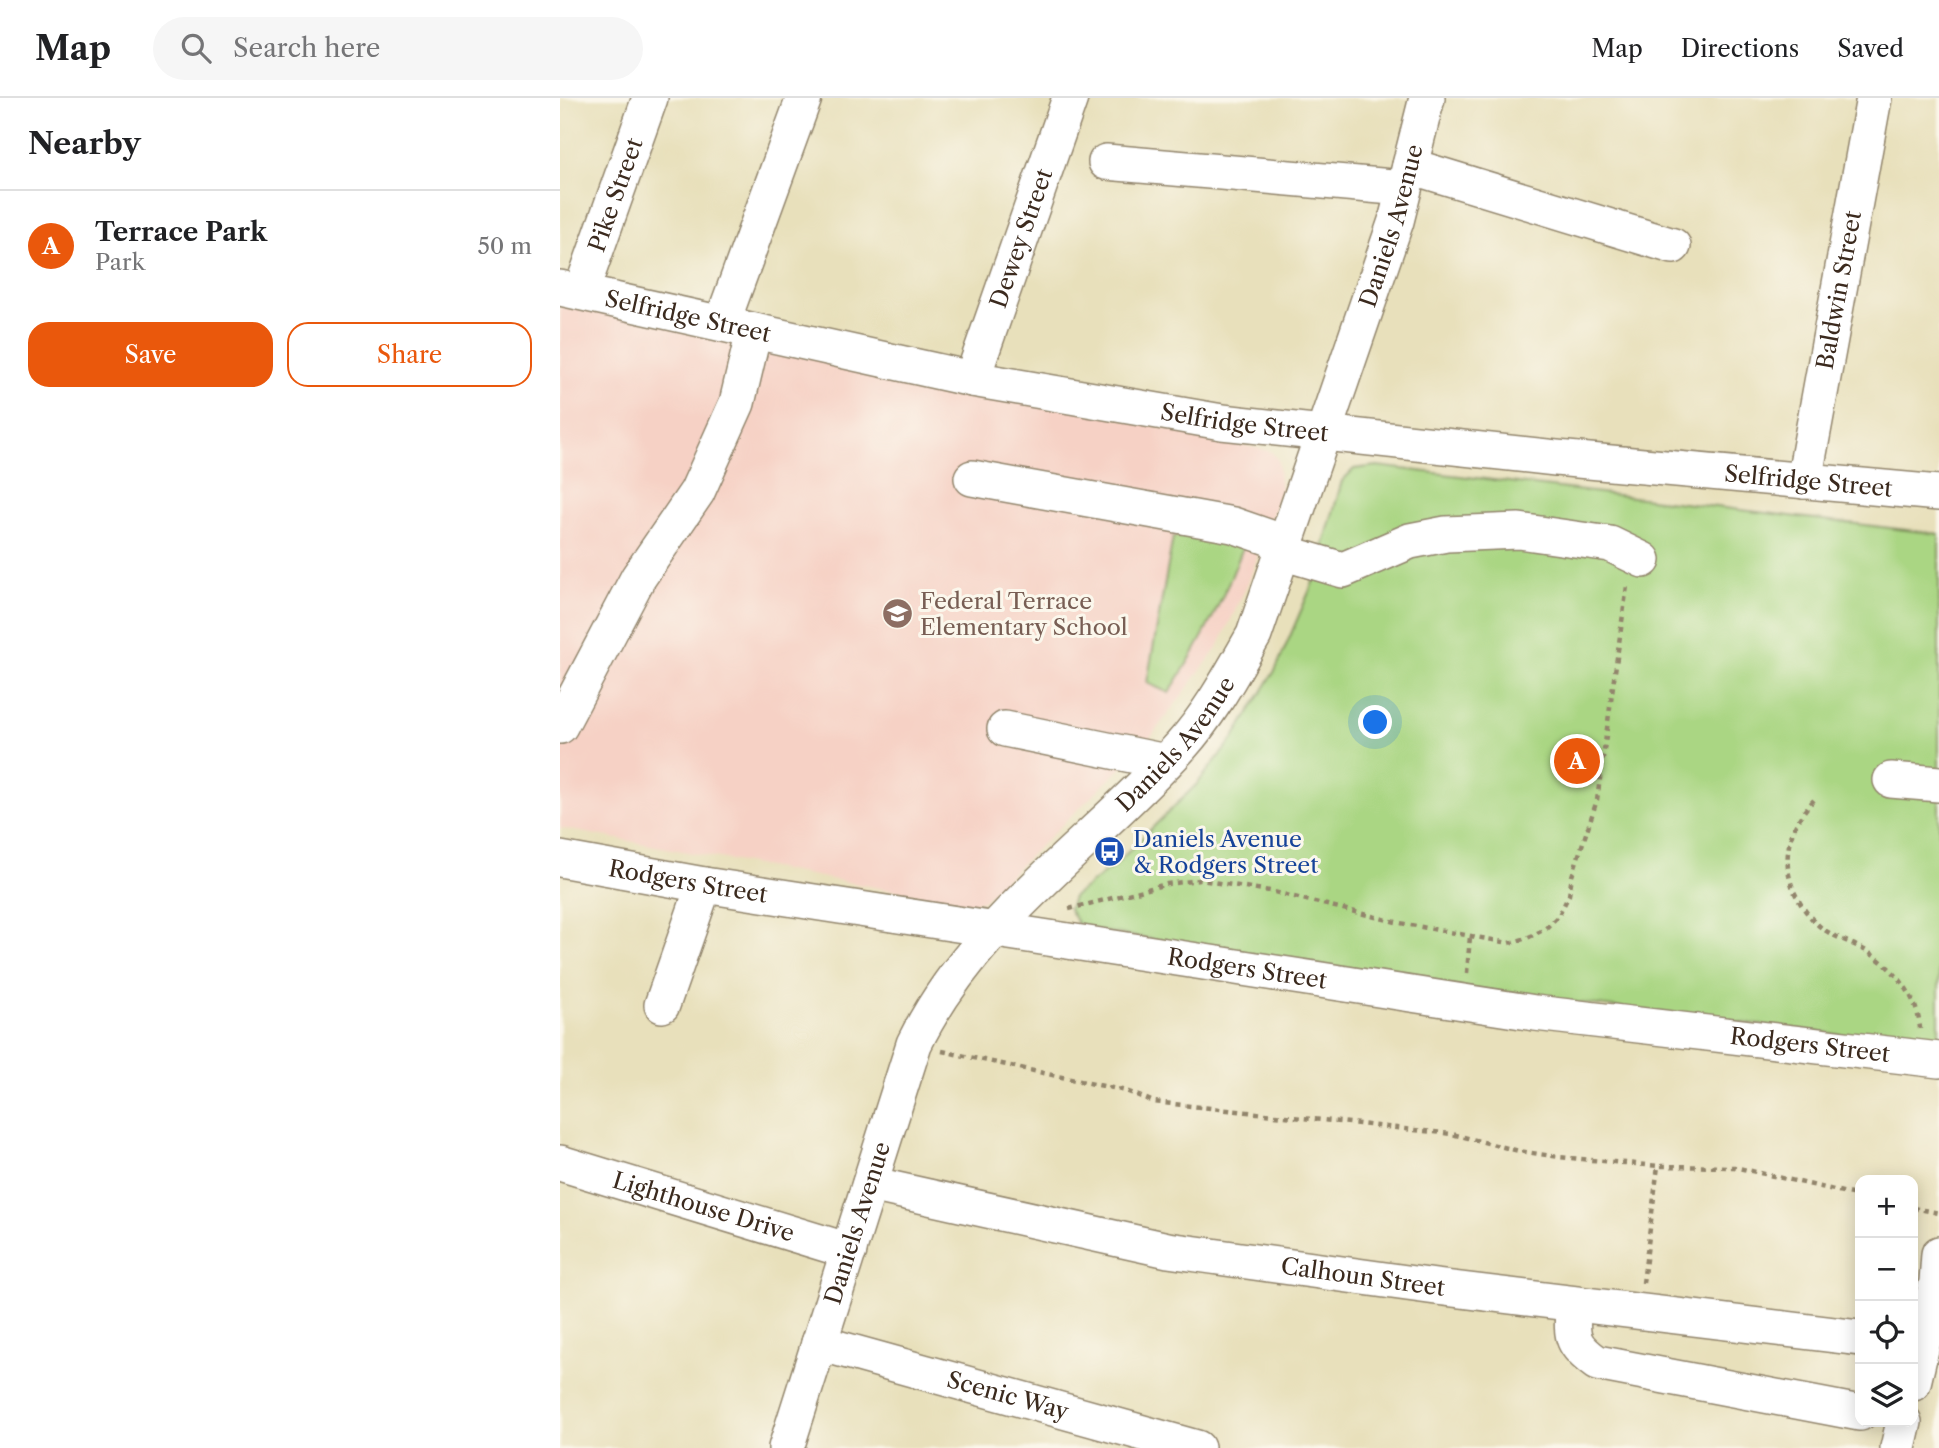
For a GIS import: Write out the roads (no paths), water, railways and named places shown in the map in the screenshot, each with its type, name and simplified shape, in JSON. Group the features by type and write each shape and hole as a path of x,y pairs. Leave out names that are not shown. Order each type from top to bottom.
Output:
{"street":[{"name":"Pike Street","path":"571,290 650,98"},
{"path":"560,726 638,578 697,492 737,403 738,327 804,98"},
{"name":"Dewey Street","path":"972,379 1070,98"},
{"name":"Daniels Avenue","path":"786,1448 914,1044 946,986 995,928 1166,762 1219,696 1254,635 1396,221 1427,98"},
{"name":"Baldwin Street","path":"1804,481 1874,98"},
{"path":"1106,162 1407,177 1673,246"},
{"name":"Selfridge Street","path":"571,290 972,379 1222,422 1939,493"},
{"path":"972,478 1233,525 1343,570 1410,541 1446,534 1519,531 1610,544 1637,557"},
{"path":"1005,729 1166,762"},
{"path":"1891,780 1939,784"},
{"name":"Rodgers Street","path":"560,859 704,886 995,928 1535,1013 1931,1059"},
{"path":"662,1005 704,886"},
{"name":"Lighthouse Drive","path":"560,1163 849,1251"},
{"name":"Calhoun Street","path":"870,1184 1168,1250 1573,1304 1855,1337"},
{"path":"1918,1368 1937,1282 1939,1254"},
{"path":"1573,1304 1572,1336 1578,1349 1597,1363 1855,1411"},
{"name":"Scenic Way","path":"819,1343 1105,1437 1197,1448"},
{"path":"1898,1448 1903,1427"}],"place":[{"name":"Federal Terrace Elementary School","path":"897,614"},
{"name":"Terrace Park","path":"1577,761"},
{"name":"Daniels Avenue & Rodgers Street","path":"1110,852"}]}
